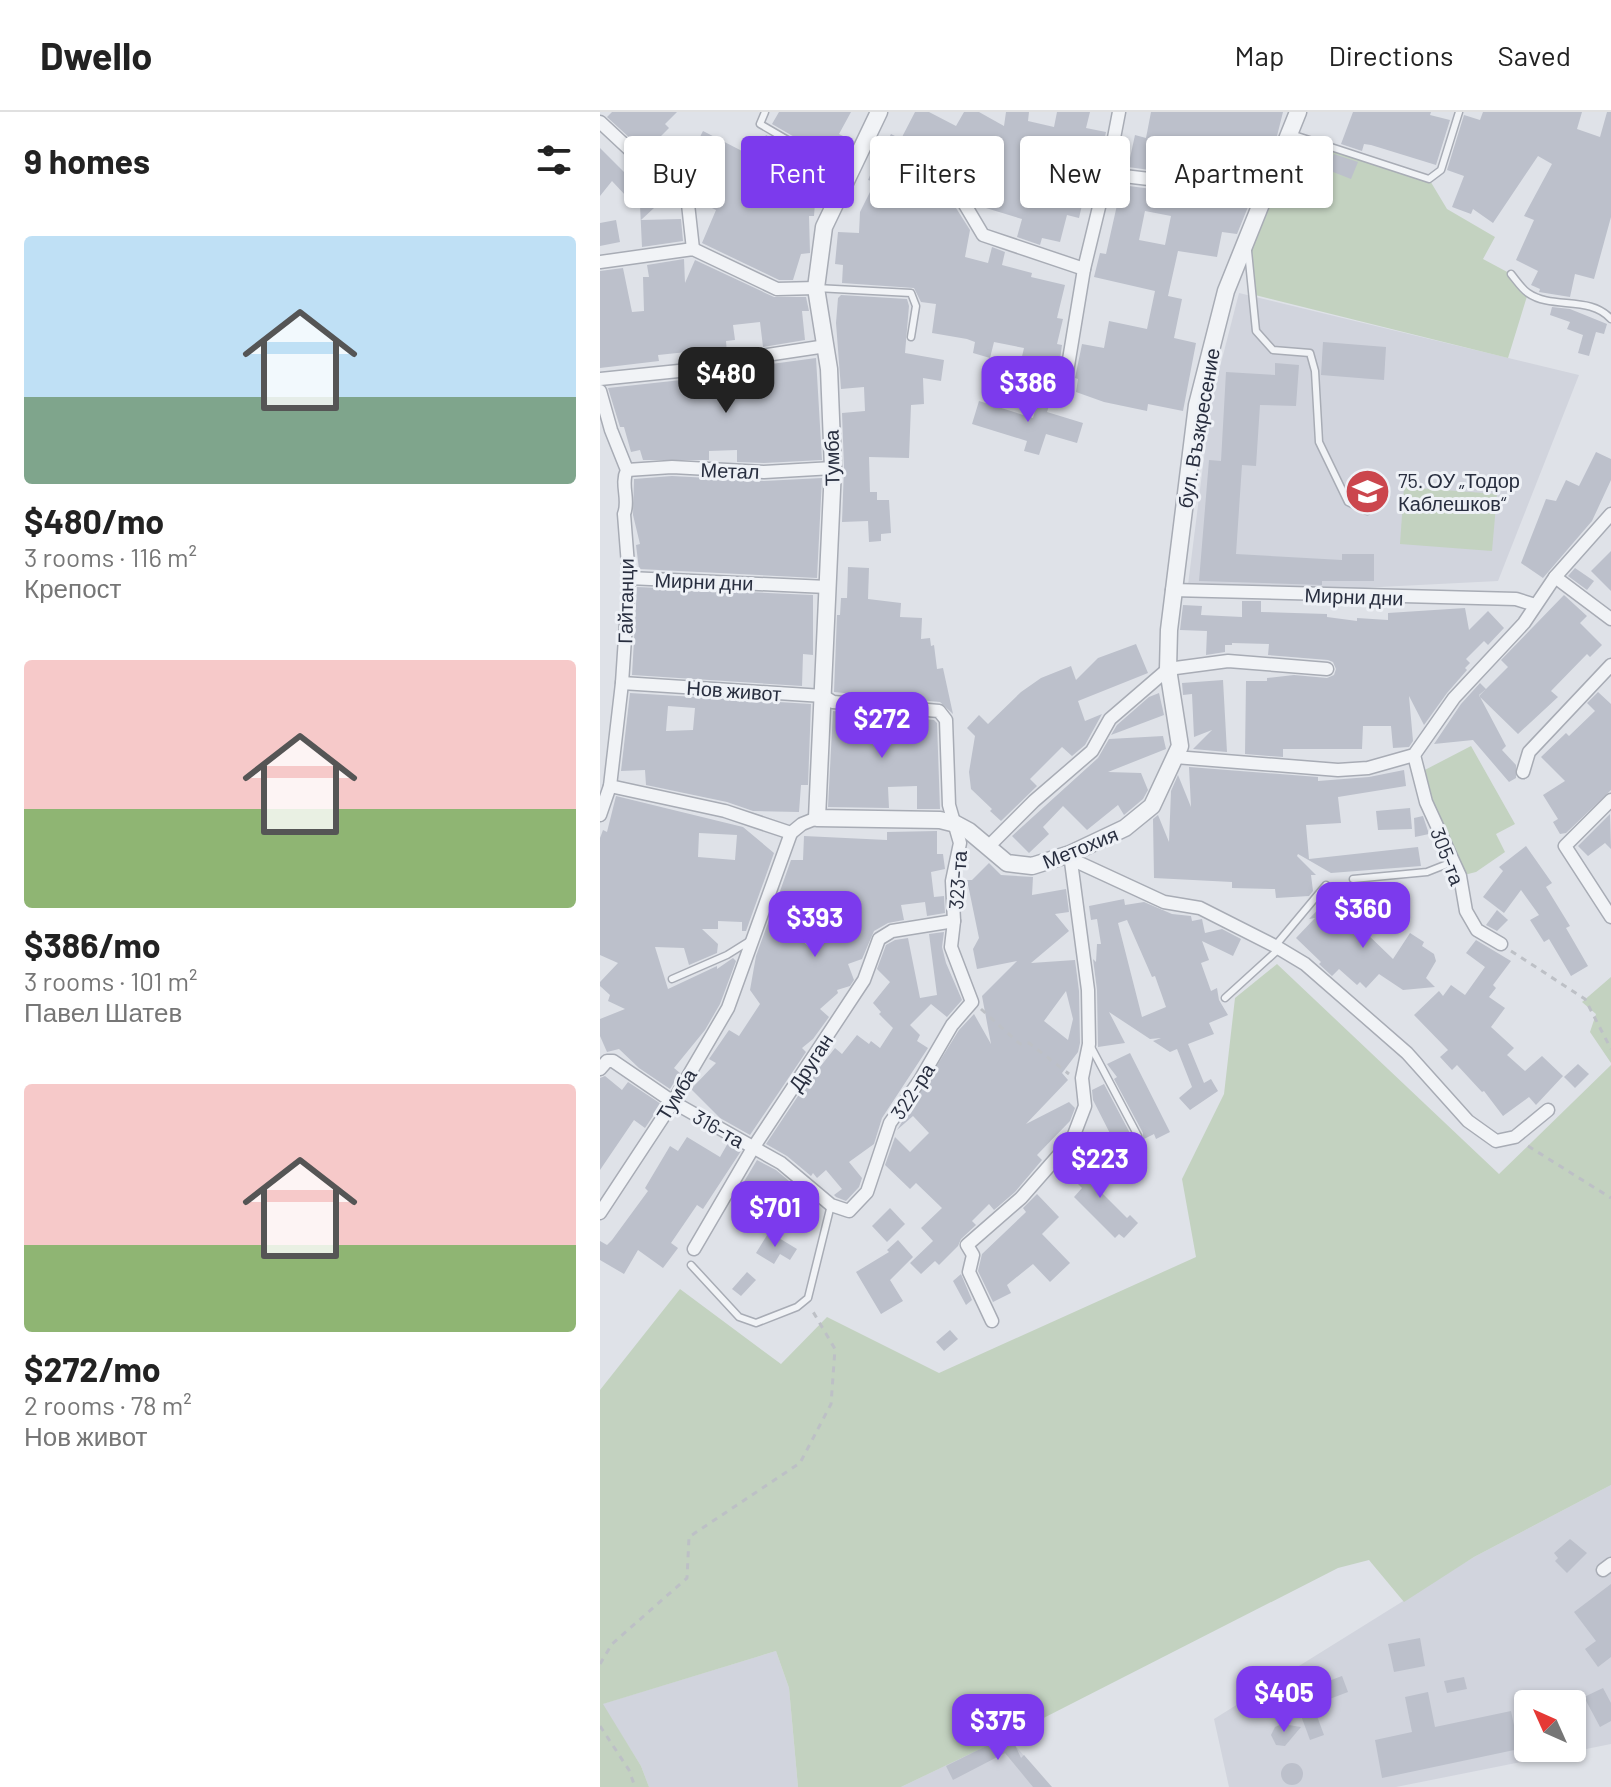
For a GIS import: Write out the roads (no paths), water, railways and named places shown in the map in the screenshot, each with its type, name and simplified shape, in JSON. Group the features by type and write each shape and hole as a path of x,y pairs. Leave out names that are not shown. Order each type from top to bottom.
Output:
{"street":[{"name":"Тумба","path":"854,163 879,112"},
{"path":"1114,136 1119,112"},
{"name":"бул. Възкресение","path":"1289,136 1298,112"},
{"path":"600,122 688,204 693,249"},
{"name":"Тумба","path":"817,818 833,468 829,369 816,288 824,227 833,208"},
{"path":"967,208 983,235 1084,269"},
{"path":"1063,396 1084,269 1099,208"},
{"name":"бул. Възкресение","path":"1175,757 1180,746 1168,669 1172,590 1197,405 1226,291 1260,208"},
{"path":"600,262 693,249 777,289 816,288"},
{"path":"600,379 708,368 826,346"},
{"name":"Гайтанци","path":"600,391 627,470 623,478 629,578 622,683 610,786 600,815"},
{"name":"Метал","path":"627,470 672,467 764,472 833,468"},
{"path":"1175,757 1338,770 1368,768 1414,755 1454,698 1524,623 1555,577 1611,514"},
{"path":"1555,577 1611,619"},
{"name":"Мирни дни","path":"629,578 827,587"},
{"name":"Мирни дни","path":"1172,590 1516,599 1535,605"},
{"path":"989,846 1034,801 1092,751 1110,719 1168,669 1228,661 1327,669"},
{"path":"1523,772 1529,752 1611,665"},
{"name":"Нов живот","path":"622,683 823,696 833,702 939,711"},
{"name":"323-та","path":"939,711 946,720 949,805 960,843 952,881 954,921 951,947 972,1002"},
{"name":"305-та","path":"1414,755 1426,802 1455,861 1466,911 1477,930 1501,944"},
{"name":"Метохия","path":"817,818 940,820 956,824 989,846 1007,863 1032,866 1071,856 1125,828 1152,806 1175,757"},
{"path":"610,786 725,811 791,833 817,818"},
{"path":"1611,800 1565,846 1611,917"},
{"name":"Тумба","path":"600,1213 673,1102 728,1008 791,833"},
{"path":"1071,856 1164,902 1200,908 1305,964 1407,1053 1468,1121 1496,1141 1515,1137 1548,1110"},
{"path":"992,1321 969,1272 973,1255 967,1245 1021,1198 1072,1140 1085,1106 1082,1078 1089,1044 1088,990 1071,856"},
{"name":"Друган","path":"694,1249 753,1148 864,980 879,939 892,931 954,921"},
{"name":"322-ра","path":"831,1205 849,1211 867,1192 890,1123 952,1025 972,1002"},
{"name":"316-та","path":"602,1067 607,1061 613,1061 673,1102 781,1163 831,1205"}],"lane":[{"path":"765,112 760,124 781,136"},
{"path":"1290,133 1429,179 1441,170 1459,112"},
{"path":"1247,240 1256,331 1273,350 1310,353 1315,371 1319,442 1348,502 1367,511"},
{"path":"1511,274 1528,293 1551,302 1573,302 1605,312 1611,319"},
{"path":"816,288 911,293 916,306 911,337"},
{"path":"1353,879 1427,872 1455,861"},
{"path":"1225,998 1277,947 1326,885"},
{"path":"672,979 727,955 751,940"},
{"path":"1089,1044 1138,1136"},
{"path":"691,1265 739,1317 756,1323 797,1307 808,1298 831,1205"}],"place":[{"name":"75. ОУ „Тодор Каблешков“","path":"1367,492"}]}
